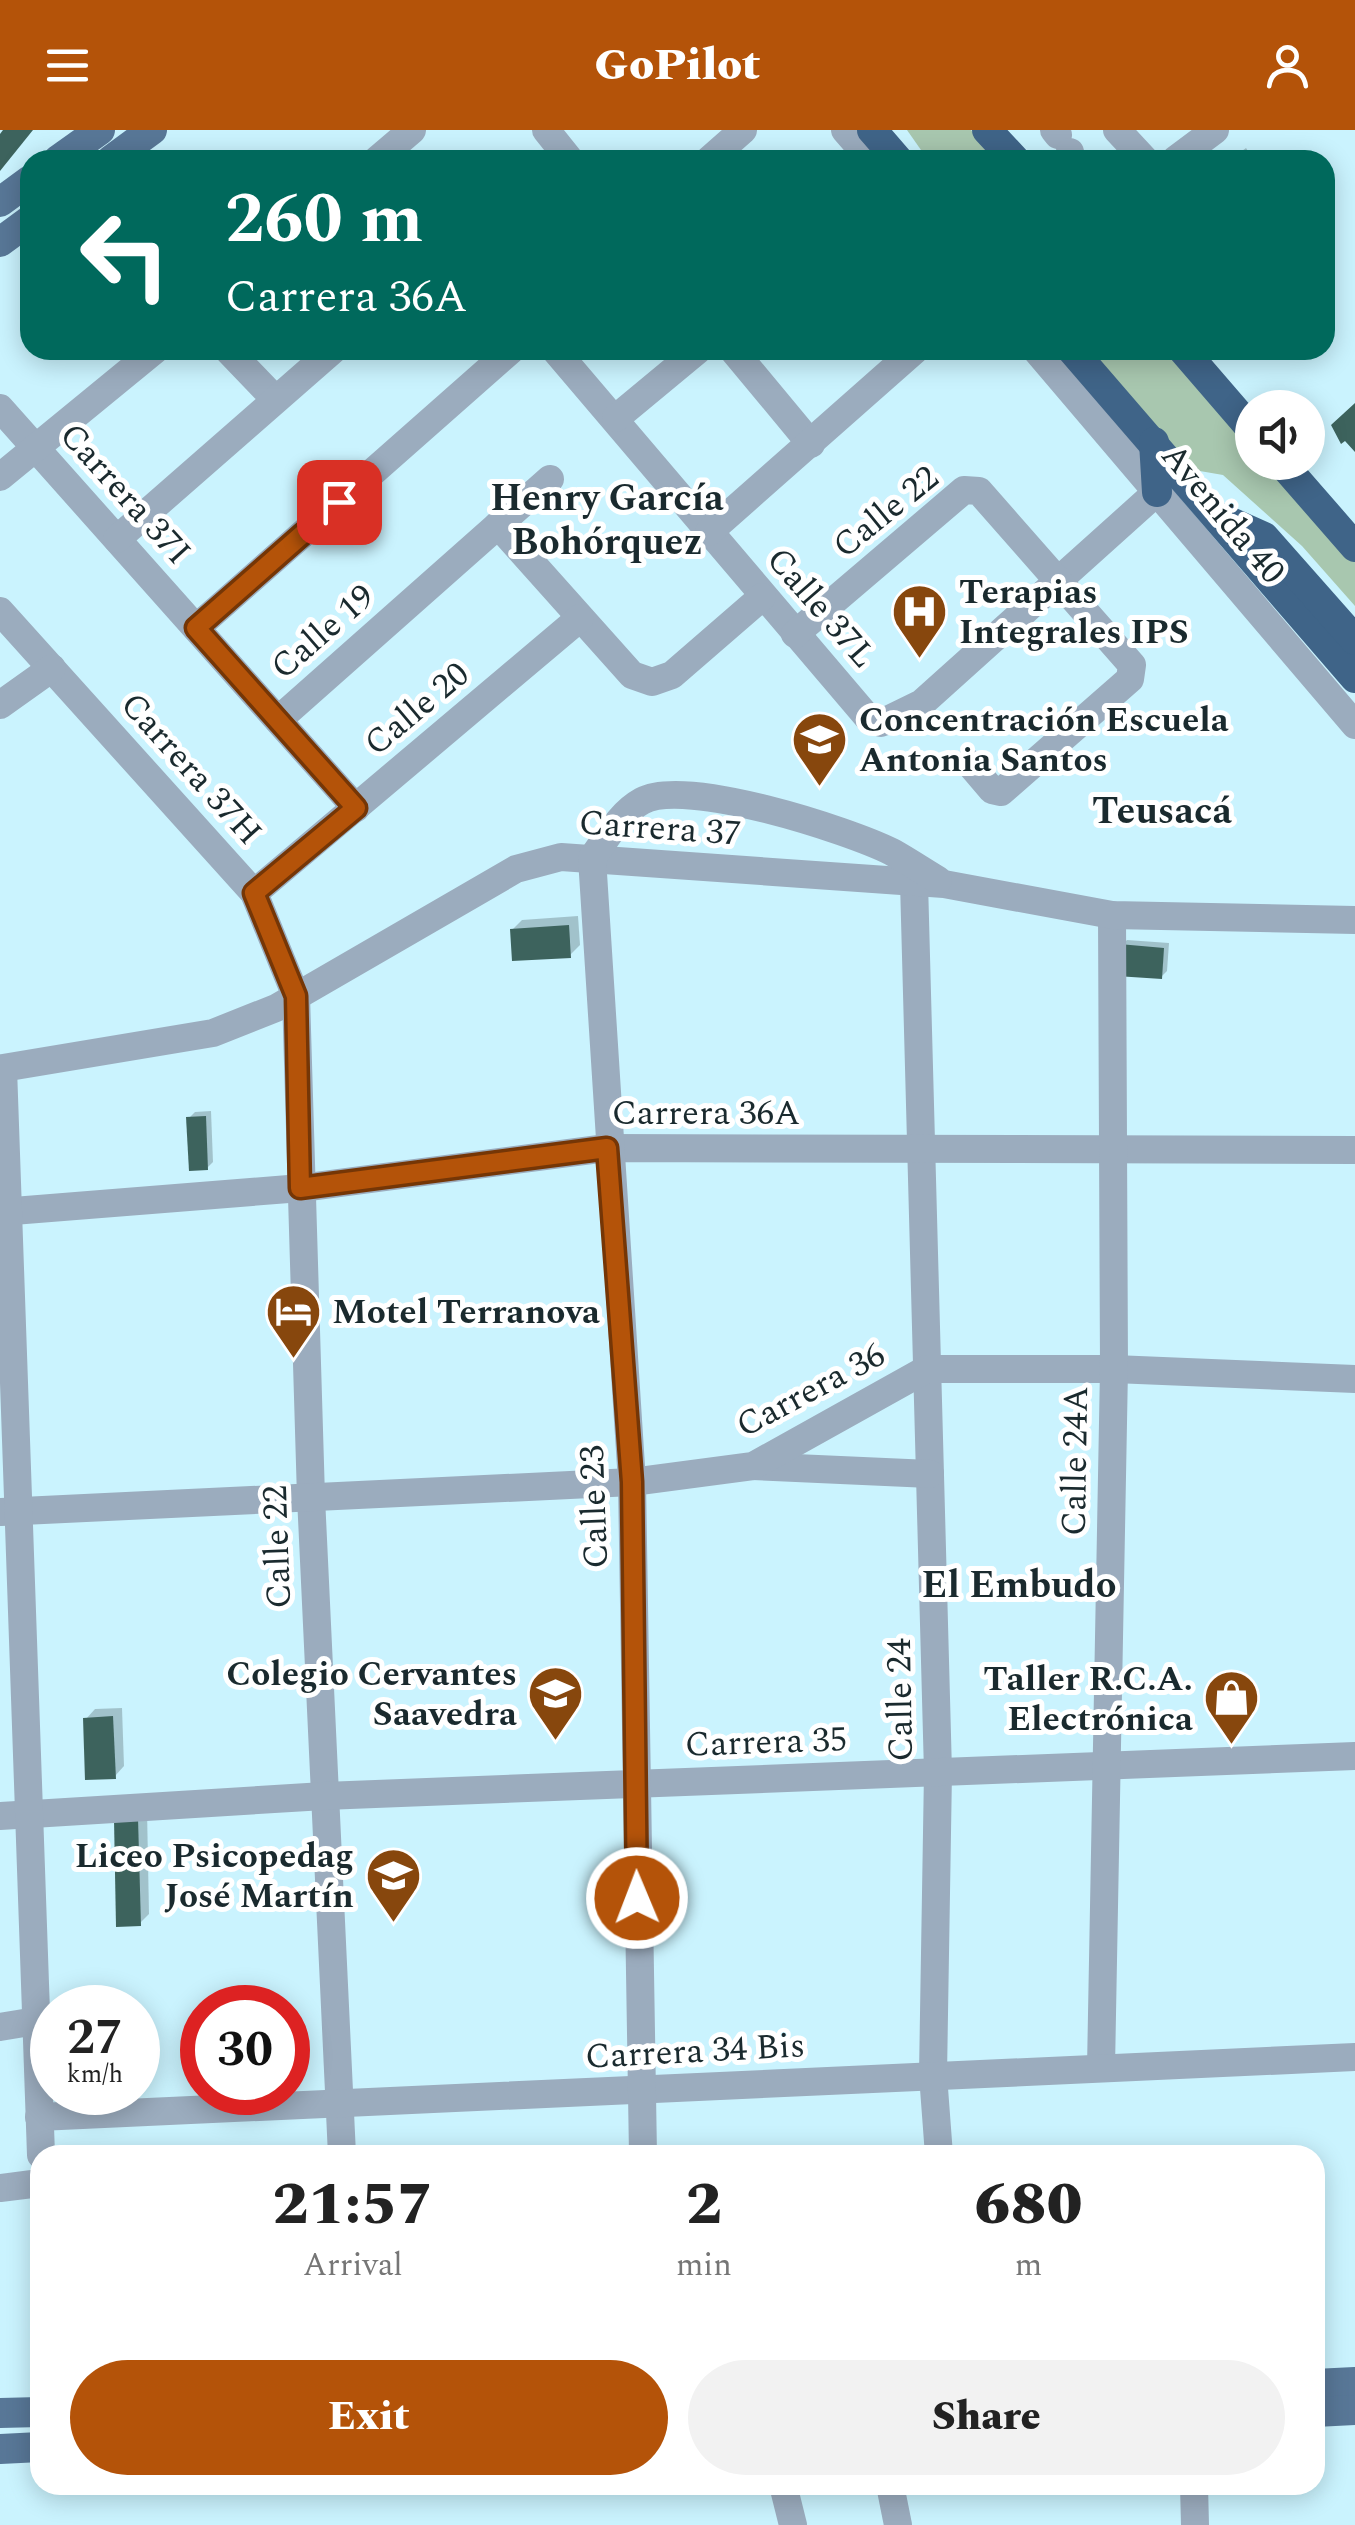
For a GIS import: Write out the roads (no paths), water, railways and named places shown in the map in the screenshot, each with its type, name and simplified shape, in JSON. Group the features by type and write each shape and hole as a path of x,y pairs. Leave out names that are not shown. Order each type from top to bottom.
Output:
{"highway":[{"path":"872,130 889,150"},
{"path":"888,130 903,150"},
{"path":"987,130 1005,150"},
{"name":"Avenida 40","path":"1081,360 1355,678"},
{"path":"1192,360 1235,410"},
{"path":"1154,442 1157,492"},
{"path":"1297,480 1355,547"},
{"path":"1213,513 1264,538 1355,640"}],"main road":[{"path":"72,150 100,130"},
{"path":"125,150 152,130"},
{"path":"1325,2384 1355,2382"},
{"path":"1325,2412 1355,2410"},
{"path":"0,2413 30,2412"},
{"path":"0,2449 30,2448"}],"street":[{"path":"391,150 412,130"},
{"path":"720,150 743,130"},
{"path":"845,130 862,150"},
{"path":"1117,130 1136,150"},
{"path":"1188,150 1215,130"},
{"path":"0,476 143,360"},
{"path":"237,360 275,400"},
{"path":"117,539 321,360"},
{"path":"196,628 500,360"},
{"name":"Calle 37L","path":"564,360 869,719 882,723 922,703 1058,578"},
{"path":"616,418 686,360"},
{"path":"741,360 812,444"},
{"path":"709,532 904,360"},
{"name":"Avenida 40","path":"1045,360 1355,726"},
{"name":"Carrera 37I","path":"0,408 356,808"},
{"name":"Calle 19","path":"278,720 550,480"},
{"name":"Calle 22","path":"795,634 964,490 979,491 1058,578"},
{"path":"969,762 992,790 1002,792 1130,679 1132,665 1058,578 1157,492"},
{"path":"498,526 632,676 652,682 672,675 762,597"},
{"name":"Carrera 37H","path":"0,611 254,893 296,996"},
{"name":"Calle 20","path":"254,893 580,618"},
{"path":"0,704 52,668"},
{"path":"592,858 621,819 644,800 678,792 726,797 889,851 944,884"},
{"name":"Carrera 37","path":"4,1211 4,1068 213,1032 256,1018 516,870 561,858 944,884 1112,915 1355,920"},
{"name":"Calle 23","path":"592,858 607,1148 632,1482 643,2145"},
{"name":"Calle 24","path":"914,882 938,1772 933,2075 938,2145"},
{"name":"Calle 24A","path":"1101,2068 1114,1369 1112,915"},
{"name":"Calle 22","path":"296,996 311,1497 342,2145"},
{"name":"Carrera 36A","path":"4,1211 300,1188 607,1148 1355,1150"},
{"path":"4,1211 9,1512 29,1814 35,1985"},
{"name":"Carrera 36","path":"9,1512 632,1482 753,1466 927,1370 1114,1369 1355,1379"},
{"path":"753,1466 930,1474"},
{"name":"Carrera 35","path":"0,1816 324,1796 1355,1756"},
{"path":"0,2027 30,2022"},
{"name":"Carrera 34 Bis","path":"40,2118 1355,2057"},
{"path":"40,2115 41,2145"},
{"path":"0,2188 30,2184"},
{"path":"786,2495 794,2525"},
{"path":"892,2495 898,2525"},
{"path":"1194,2495 1195,2525"}],"place":[{"name":"Terapias Integrales IPS","path":"920,660"},
{"name":"Concentración Escuela Antonia Santos","path":"820,788"},
{"name":"Motel Terranova","path":"293,1360"},
{"name":"Colegio Cervantes Saavedra","path":"556,1742"},
{"name":"Taller R.C.A. Electrónica","path":"1232,1747"},
{"name":"Liceo Psicopedag José Martín","path":"393,1924"}],"district":[{"name":"Henry García Bohórquez","path":"607,519"},
{"name":"Teusacá","path":"1162,810"},
{"name":"El Embudo","path":"1019,1584"}]}
